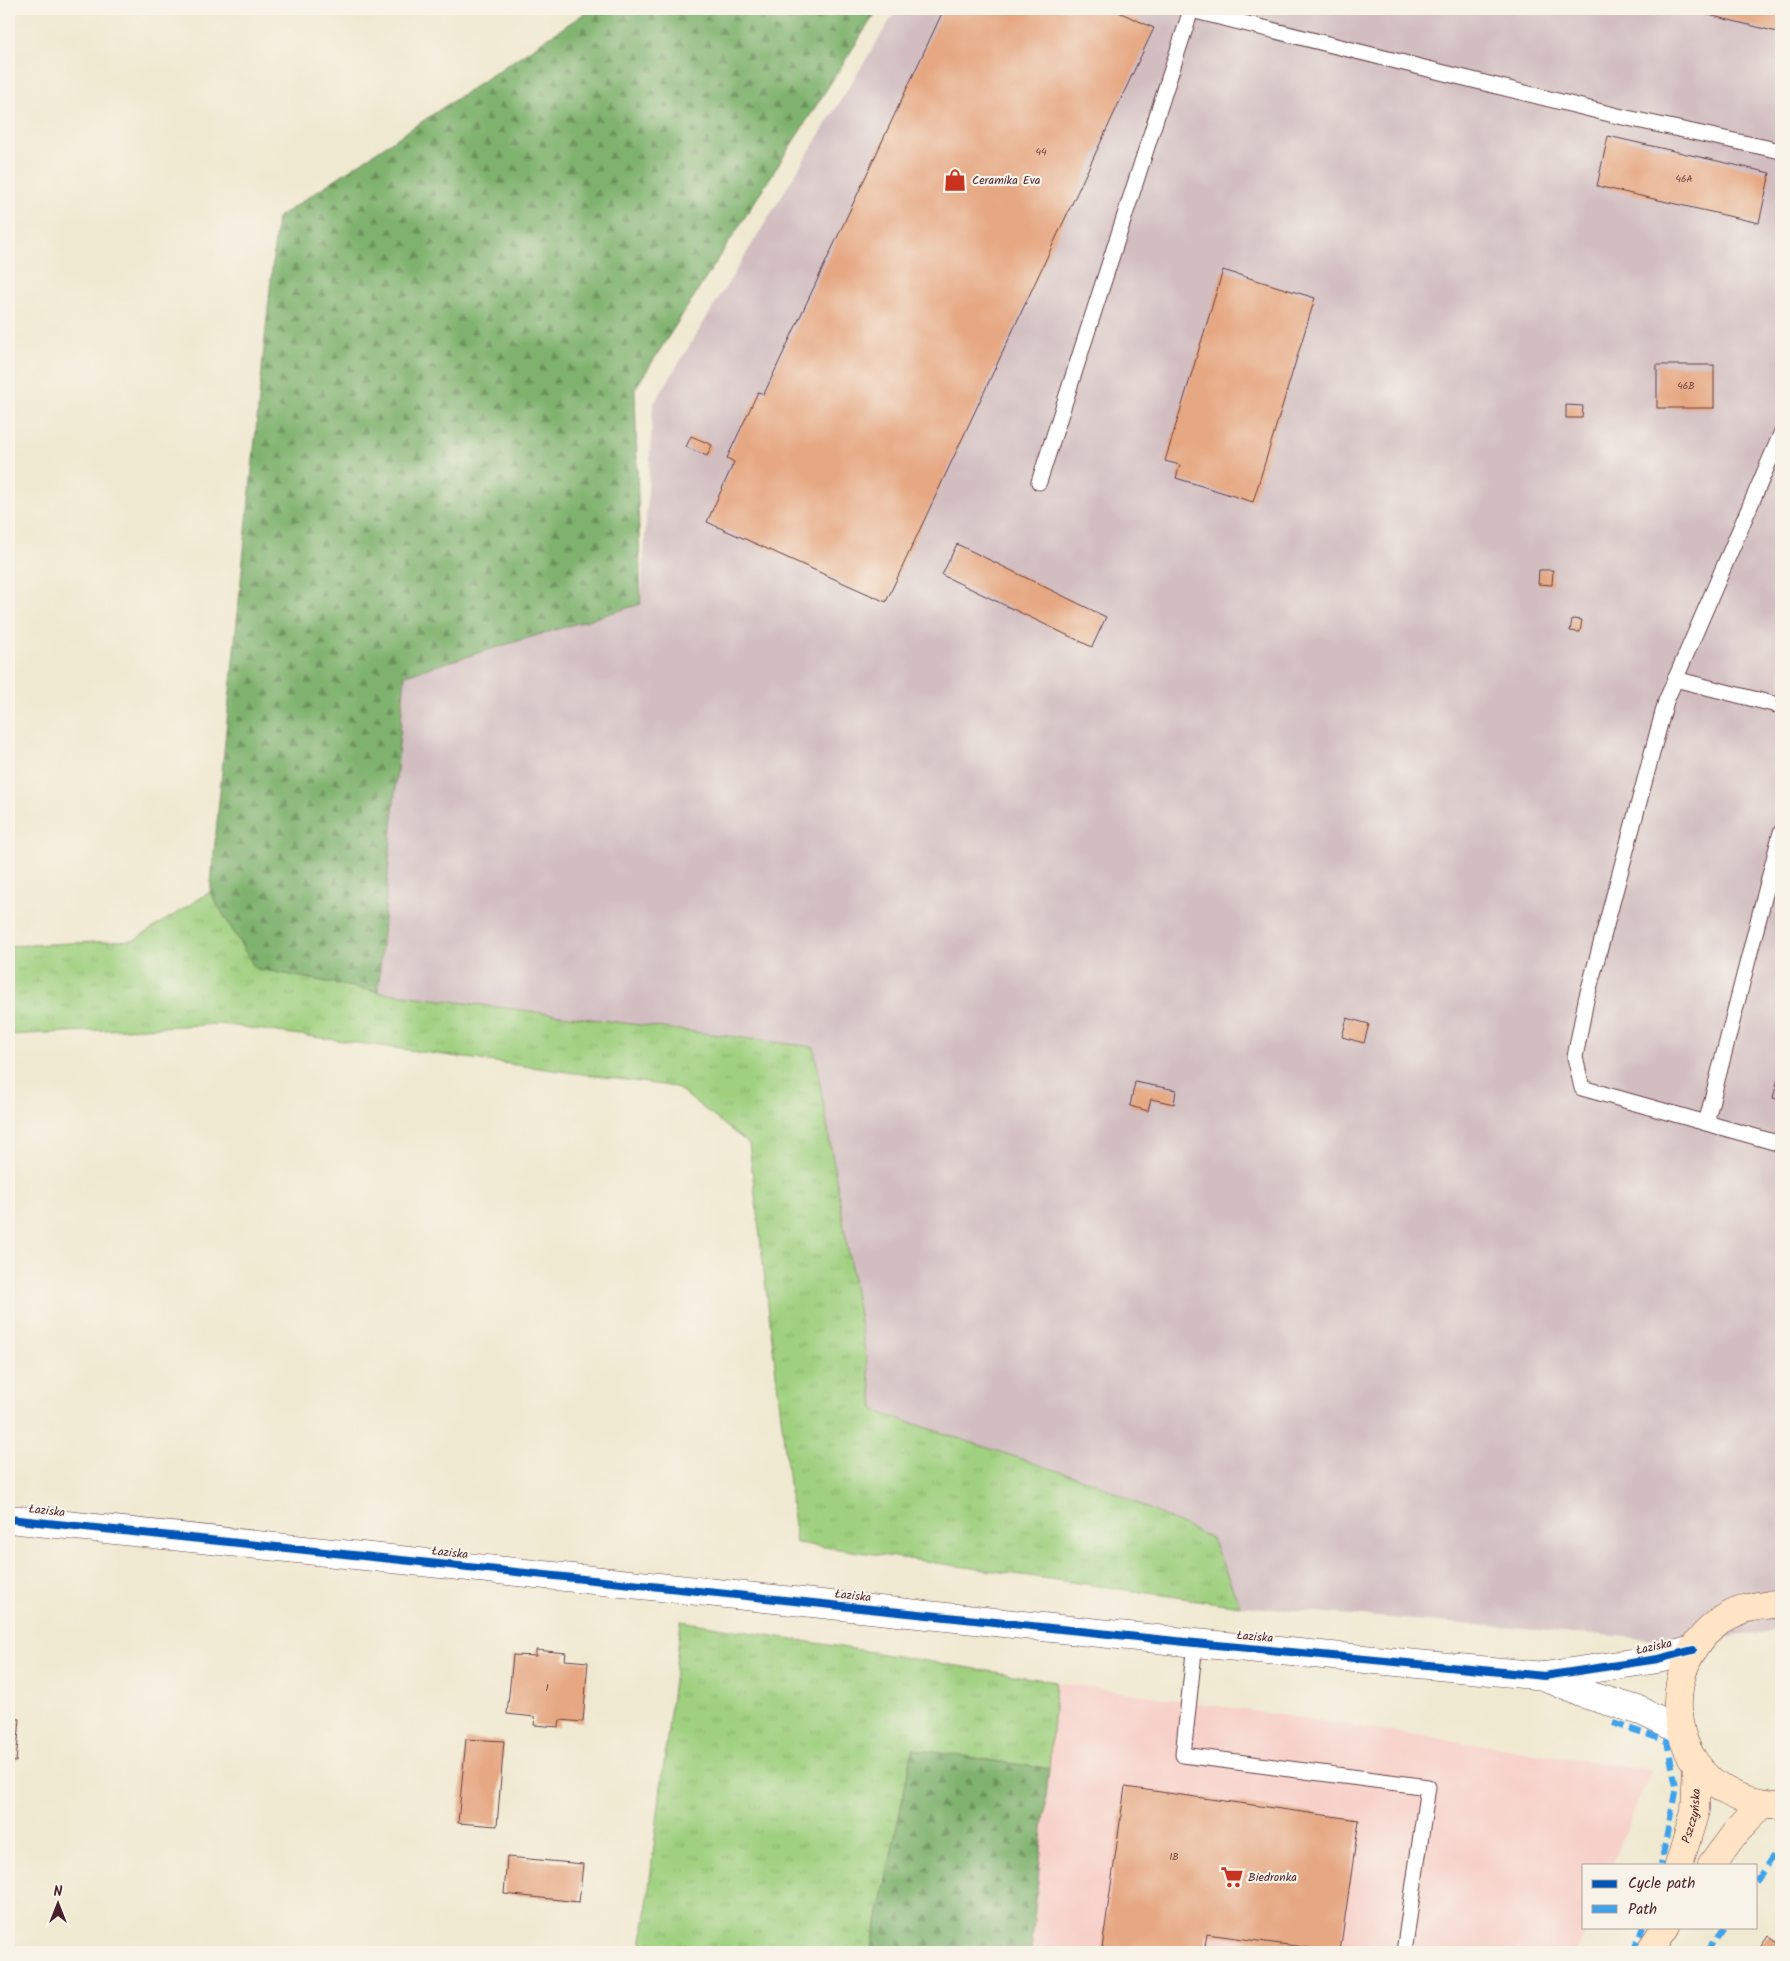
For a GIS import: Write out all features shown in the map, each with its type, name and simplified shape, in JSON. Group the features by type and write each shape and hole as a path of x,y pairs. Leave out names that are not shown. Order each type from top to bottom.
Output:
{"main road":[{"path":"1772,1805 1737,1798 1715,1784 1697,1765 1689,1754 1680,1730 1677,1703 1681,1675 1693,1650 1706,1634 1722,1621 1739,1612 1759,1606 1781,1604"},
{"name":"Pszczyńska","path":"1679,1864 1695,1811 1697,1765"},
{"path":"1713,1864 1737,1831 1772,1805"}],"street":[{"name":"Łaziska","path":"9,1519 1195,1642 1544,1676 1658,1659 1693,1650"},
{"name":"Łaziska","path":"1544,1676 1581,1693 1641,1711 1680,1730"}],"lane":[{"path":"1039,482 1191,10 1618,116 1781,151"},
{"path":"1781,434 1666,700 1586,1000 1575,1057 1582,1088 1781,1144"},
{"path":"1676,679 1781,706"},
{"path":"1706,1123 1781,832"},
{"path":"1195,1642 1183,1755 1428,1787 1404,1952"}],"shaded area":[{"path":"897,9 1781,9 1781,1628 1700,1643 1240,1606 1212,1539 1095,1483 875,1411 814,1047 378,992 405,675 641,604 653,405"},
{"path":"1056,1682 1651,1770 1612,1864 1582,1864 1582,1928 1586,1928 1576,1952 1031,1952"}],"green space":[{"path":"591,9 878,9 635,389 641,604 405,675 378,992 255,968 210,892 277,218"},
{"path":"210,892 255,968 378,992 814,1047 875,1411 1095,1483 1212,1539 1240,1606 796,1543 749,1144 676,1087 220,1024 9,1035 9,946 134,940"},
{"path":"681,1621 1056,1682 1049,1769 913,1749 871,1952 639,1952 644,1929"},
{"path":"913,1749 1049,1769 1031,1952 871,1952"}],"building":[{"path":"944,9 1112,9 1154,28 886,602 707,522 734,462 727,458 758,392 764,394"},
{"path":"1685,9 1781,9 1781,33"},
{"path":"1608,136 1770,173 1759,223 1597,186"},
{"path":"1223,270 1315,298 1253,502 1176,478 1180,465 1165,461"},
{"path":"1657,365 1714,365 1714,408 1657,408"},
{"path":"1566,405 1583,406 1582,418 1566,418"},
{"path":"691,436 712,445 707,456 686,447"},
{"path":"957,544 1106,617 1092,647 942,575"},
{"path":"1539,570 1553,570 1552,585 1538,584"},
{"path":"1572,619 1582,620 1580,632 1570,631"},
{"path":"1347,1018 1369,1024 1364,1043 1342,1037"},
{"path":"1781,1067 1781,1100 1773,1098"},
{"path":"1135,1082 1176,1090 1174,1104 1151,1099 1148,1111 1130,1106"},
{"path":"536,1650 566,1653 565,1660 588,1662 583,1722 560,1720 559,1727 534,1725 535,1717 507,1714 513,1655 536,1656"},
{"path":"9,1718 20,1719 16,1762 9,1761"},
{"path":"466,1739 504,1741 497,1826 458,1823"},
{"name":"Biedronka","path":"1125,1787 1359,1820 1340,1952 1207,1934 1204,1952 1135,1952 1102,1948"},
{"path":"507,1857 583,1864 579,1902 504,1894"},
{"path":"1768,1936 1781,1945 1781,1952 1757,1952"}],"marked path":[{"path":"1613,1723 1667,1741 1676,1787 1661,1864"},
{"path":"1758,1878 1781,1846"},
{"path":"1633,1952 1643,1928"},
{"path":"1706,1952 1723,1928"}],"cycle path":[{"path":"9,1519 1195,1643 1544,1676 1658,1659 1693,1650"}],"place":[{"name":"Ceramika Eva","path":"955,180"},
{"name":"Biedronka","path":"1232,1877"}]}
